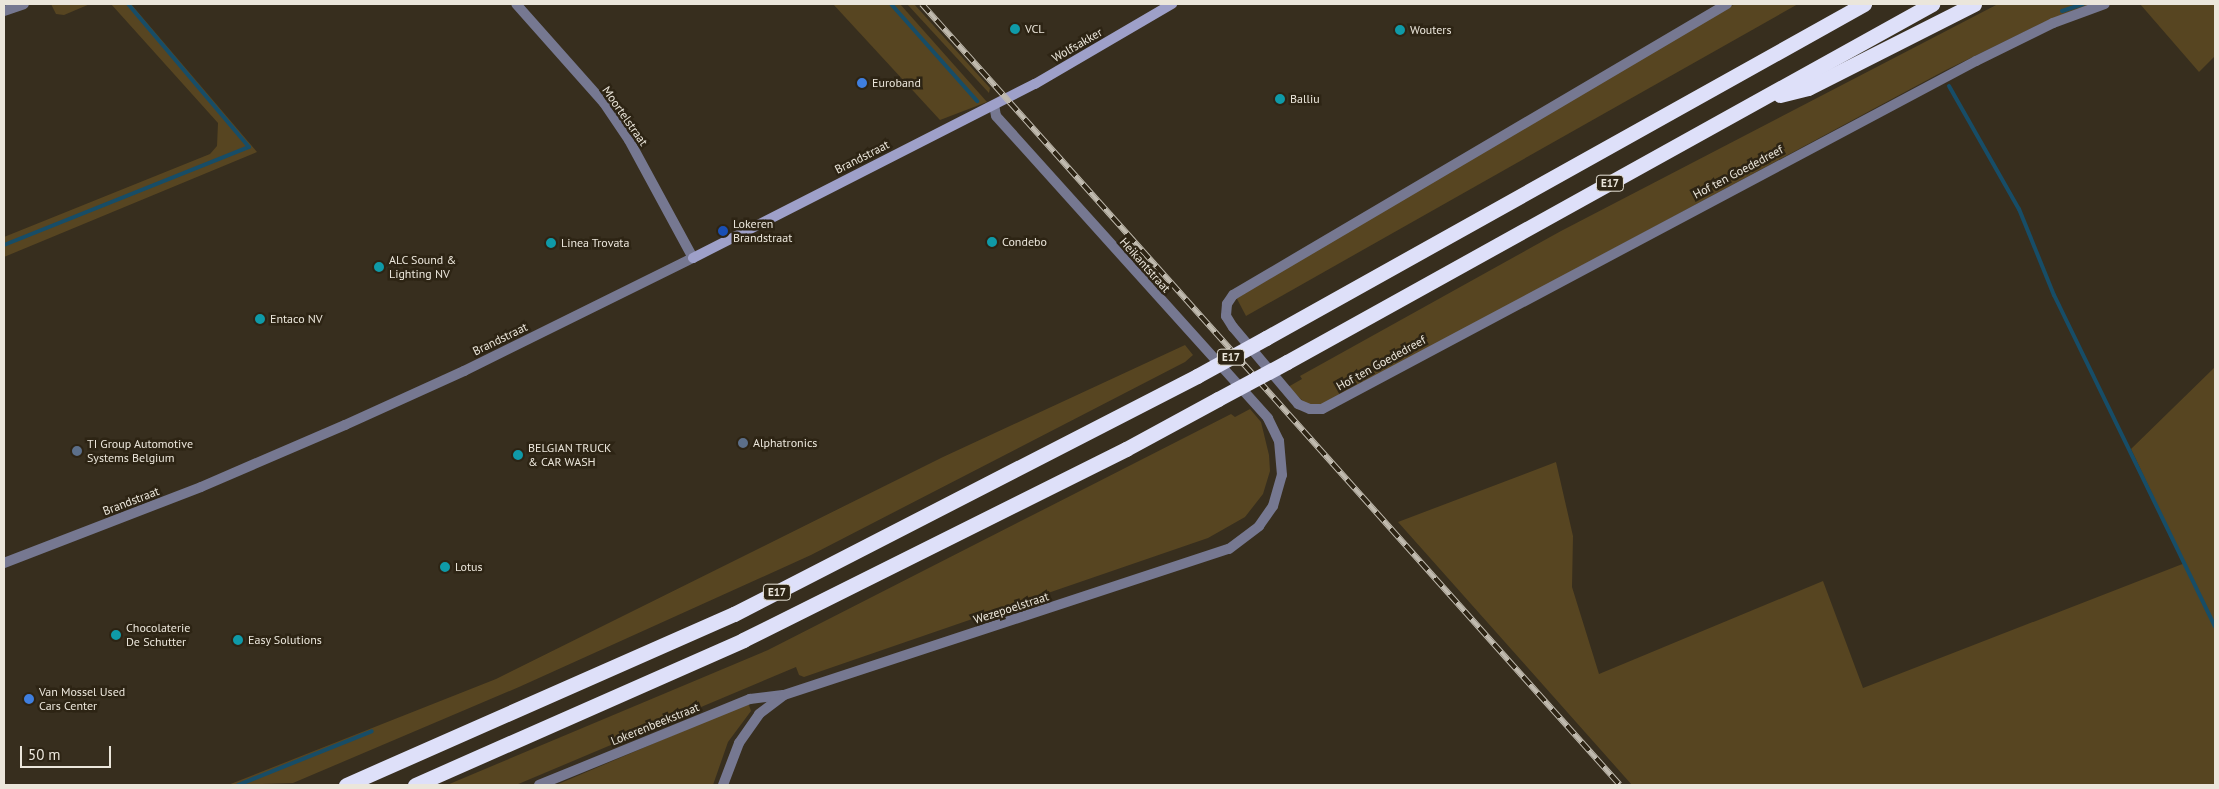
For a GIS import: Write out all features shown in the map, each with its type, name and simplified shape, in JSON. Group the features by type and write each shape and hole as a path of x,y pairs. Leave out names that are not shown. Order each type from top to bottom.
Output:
{"highway":[{"name":"E17","path":"346,785 734,614 1197,376 1864,4"},
{"name":"E17","path":"415,785 743,640 1117,454 1287,362 1932,4"},
{"path":"1759,101 1808,88 1974,4"}],"street":[{"path":"4,11 24,4"},
{"name":"Moortelstraat","path":"516,4 604,103 629,140 693,258"},
{"name":"Wolfsakker","path":"994,105 1172,4"},
{"name":"Hof ten Goededreef","path":"1727,4 1233,295 1227,304 1226,316 1233,327 1298,404 1310,409 1322,409 1976,61 2053,24 2105,4"},
{"name":"Brandstraat","path":"4,563 201,487 464,371 693,258 994,105"},
{"name":"Heikantstraat","path":"994,105 996,116 1177,320 1258,405 1274,430 1279,442"},
{"name":"Wezepoelstraat","path":"723,785 738,743 759,714 784,695 1229,549 1260,526 1273,506 1282,475 1279,442"},
{"name":"Lokerenbeekstraat","path":"538,785 750,699 784,695"}],"shaded area":[{"path":"51,4 90,4 64,15 56,14"},
{"path":"111,4 131,4 257,152 4,257 4,237 210,154 217,146 218,123"},
{"path":"833,4 900,4 987,102 940,120"},
{"path":"907,4 914,4 990,88 989,93"},
{"path":"1735,4 1798,4 1246,316 1236,297"},
{"path":"1998,4 2092,4 2042,23 1944,71 1321,406 1308,406 1288,387 1302,379 1300,376 1561,231"},
{"path":"2140,4 2215,4 2215,56 2199,72"},
{"path":"1185,345 1193,355 1185,362 811,555 519,687 293,783 228,785 496,679 943,457"},
{"path":"2215,367 2215,785 1632,785 1398,522 1556,462 1573,536 1572,587 1599,674 1823,581 1863,688 2185,563 2131,449"},
{"path":"1250,409 1261,422 1269,455 1270,471 1263,494 1245,517 1208,538 804,677 799,675 796,667 516,785 447,785 768,650 1231,414 1235,417"},
{"path":"744,705 749,705 751,711 728,742 713,785 556,785"}],"waterway":[{"path":"4,245 249,147 128,4"},
{"path":"891,4 977,101"},
{"path":"2062,11 2083,4"},
{"path":"1949,86 2019,209 2054,295 2215,626"},
{"path":"238,785 372,731"}],"railway":[{"path":"922,4 1620,785"}],"place":[{"name":"VCL","path":"1015,29"},
{"name":"Wouters","path":"1400,30"},
{"name":"Euroband","path":"862,83"},
{"name":"Balliu","path":"1280,99"},
{"name":"Lokeren Brandstraat","path":"723,231"},
{"name":"Condebo","path":"992,242"},
{"name":"Linea Trovata","path":"551,243"},
{"name":"ALC Sound & Lighting NV","path":"379,267"},
{"name":"Entaco NV","path":"260,319"},
{"name":"Alphatronics","path":"743,443"},
{"name":"TI Group Automotive Systems Belgium","path":"77,451"},
{"name":"BELGIAN TRUCK & CAR WASH","path":"518,455"},
{"name":"Lotus","path":"445,567"},
{"name":"Chocolaterie De Schutter","path":"116,635"},
{"name":"Easy Solutions","path":"238,640"},
{"name":"Van Mossel Used Cars Center","path":"29,699"}]}
